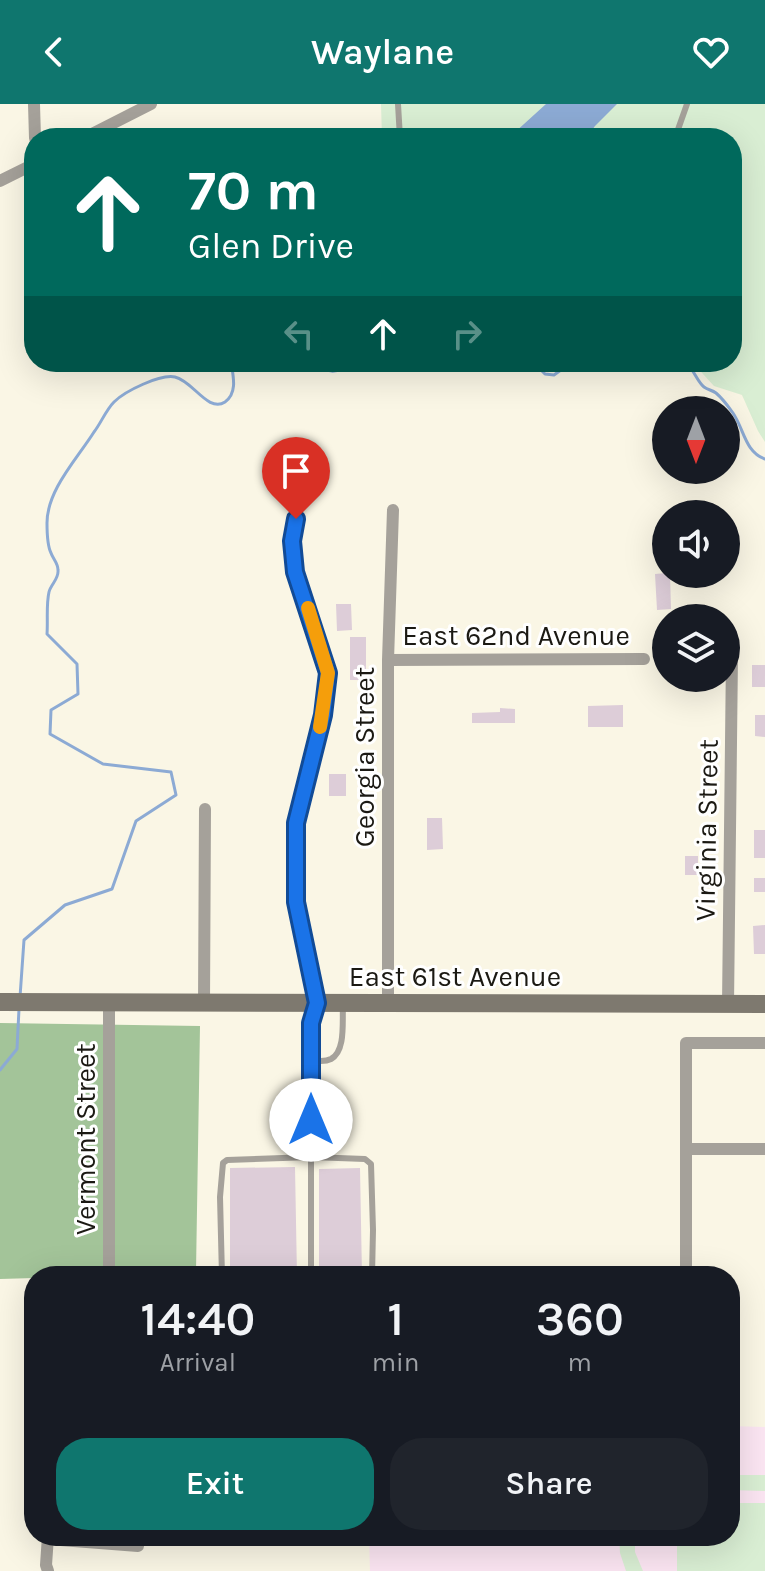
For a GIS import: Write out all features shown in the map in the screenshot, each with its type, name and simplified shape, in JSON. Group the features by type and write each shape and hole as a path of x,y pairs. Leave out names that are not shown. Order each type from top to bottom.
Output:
{"main road":[{"name":"East 61st Avenue","path":"0,1002 765,1004"}],"street":[{"path":"34,104 35,128"},
{"path":"104,128 151,104"},
{"path":"0,181 24,169"},
{"name":"Georgia Street","path":"388,1003 388,660 393,510"},
{"path":"296,519 292,541 295,572 328,673 323,715 296,823 296,902 317,1003"},
{"name":"East 62nd Avenue","path":"388,660 644,659"},
{"name":"Virginia Street","path":"728,1005 732,692"},
{"path":"204,1003 205,809"},
{"name":"Vermont Street","path":"109,1003 109,1266"},
{"path":"686,1266 686,1043 765,1043"},
{"path":"687,1149 765,1149"},
{"path":"47,1546 48,1571"}],"lane":[{"path":"398,104 399,128"},
{"path":"679,128 687,104"},
{"path":"311,1266 311,1023 317,1003"},
{"path":"311,1060 332,1059 338,1053 343,1003"},
{"path":"222,1266 220,1197 223,1163 227,1160 311,1157 365,1159 371,1164 372,1266"}],"shaded area":[{"path":"740,1426 765,1427 765,1571 370,1571 369,1546 740,1546"}],"green space":[{"path":"381,104 765,104 765,442 742,395 714,386 701,372 742,372 742,128 382,128"},
{"path":"0,1023 200,1026 196,1266 24,1266 24,1278 0,1279"},
{"path":"740,1475 765,1475 765,1491 740,1490"},
{"path":"740,1503 765,1503 765,1571 677,1571 677,1546 740,1546"},
{"path":"620,1546 635,1546 643,1571 626,1571"}],"water":[{"path":"546,104 617,104 594,128 520,128"}],"building":[{"path":"656,588 670,588 671,604 657,604"},
{"path":"336,604 351,604 352,630 337,631"},
{"path":"350,637 366,637 366,680 350,680"},
{"path":"752,665 765,665 765,687 752,687"},
{"path":"623,705 623,727 588,727 588,706"},
{"path":"500,708 515,709 515,723 472,723 472,713 500,712"},
{"path":"755,715 765,715 765,737 755,736"},
{"path":"329,774 346,774 346,796 329,796"},
{"path":"427,818 442,818 443,849 427,850"},
{"path":"754,830 765,830 765,858 754,858"},
{"path":"685,856 698,856 698,875 685,875"},
{"path":"754,878 765,878 765,892 754,892"},
{"path":"765,925 765,954 754,954 753,926"},
{"path":"295,1167 297,1266 230,1266 230,1168"},
{"path":"360,1168 362,1266 319,1266 319,1169"}],"waterway":[{"path":"20,997 24,940 65,905 112,889 136,821 176,795 171,772 103,764 50,734 51,710 78,694 77,664 47,634 48,597 58,573 48,538 48,511 52,499 64,475 108,409 119,398 152,381 175,377 206,400 219,404 232,394 232,372"},
{"path":"543,372 554,375 558,372"},
{"path":"693,372 704,387 725,402 749,446 765,459"},
{"path":"0,1070 17,1049 19,1009"}],"slow traffic":[{"path":"308,608 328,673 320,727"}],"route":[{"path":"296,519 292,541 295,572 328,673 323,715 296,823 296,902 317,1003 311,1023 311,1120"}]}
